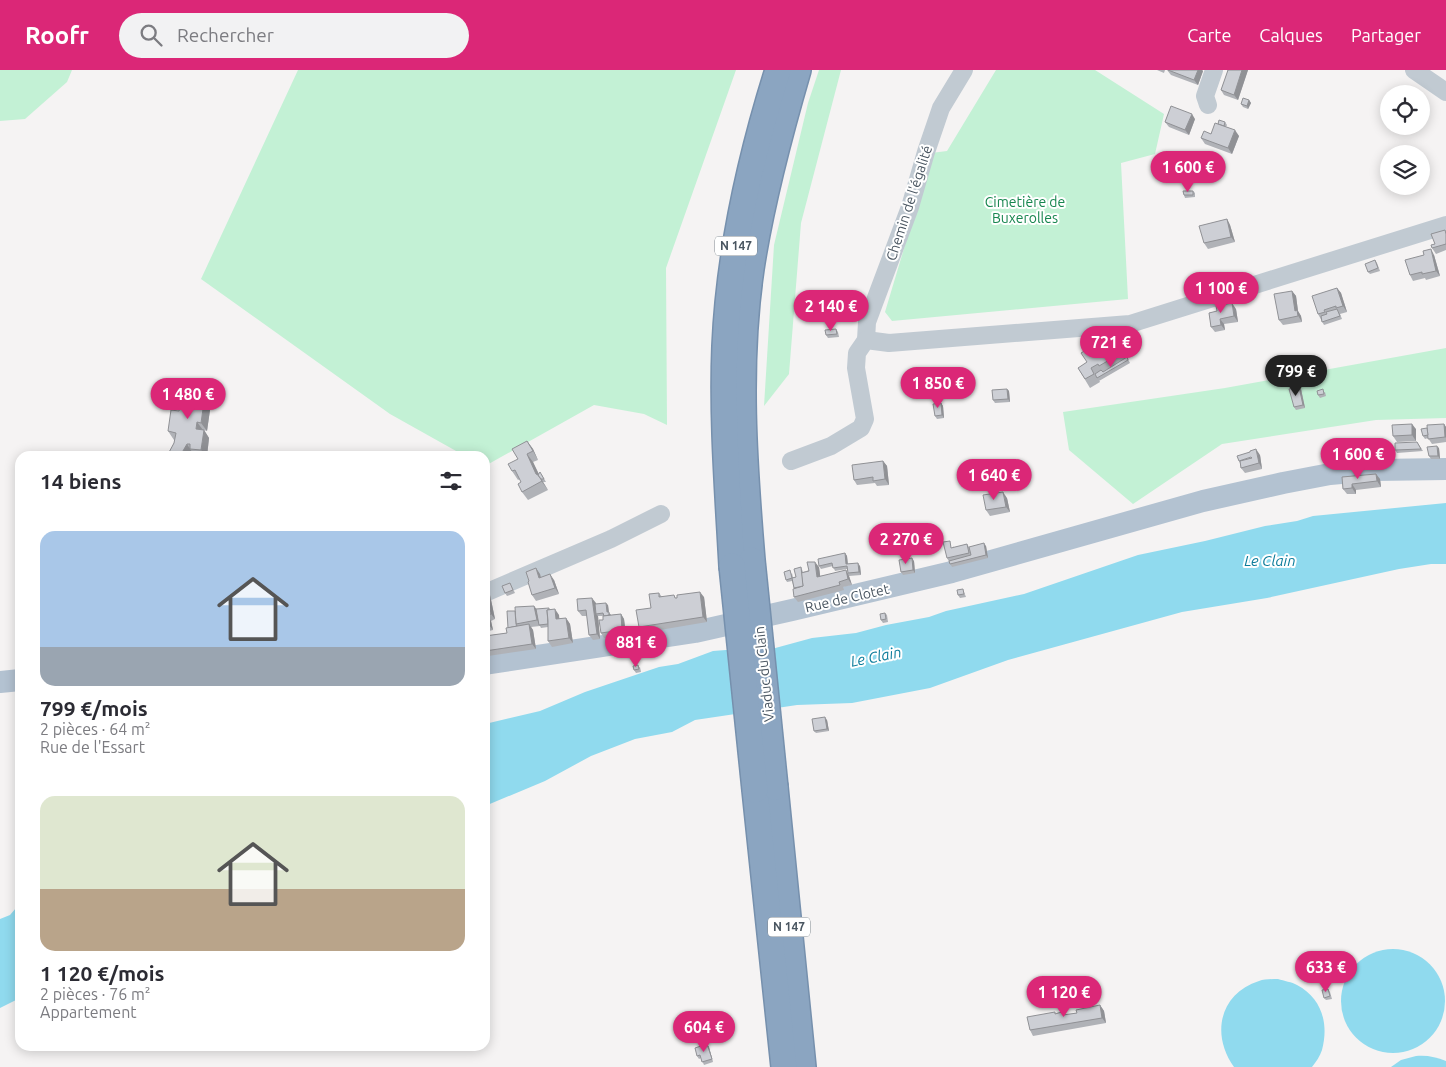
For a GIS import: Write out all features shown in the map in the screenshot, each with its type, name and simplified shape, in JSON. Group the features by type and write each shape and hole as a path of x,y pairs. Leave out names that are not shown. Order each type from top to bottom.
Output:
{"highway":[{"name":"N 147","path":"742,563 725,414 725,346 739,228 758,138 778,70"},
{"name":"N 147","path":"742,563 747,492 744,344 751,270 759,225 778,143 798,70"},
{"name":"Viaduc du Clain","path":"742,563 765,789"},
{"name":"N 147","path":"765,789 784,1067"},
{"name":"N 147","path":"765,789 803,1067"}],"main road":[{"name":"Rue de Clotet","path":"490,663 696,632 952,572 1203,501 1283,483 1330,474 1375,470 1446,469"},
{"path":"0,682 15,680"}],"street":[{"name":"Chemin de l'égalité","path":"791,461 831,446 861,428 865,419 856,368 858,353 866,340 867,322 910,207 941,108 964,70"},
{"path":"1208,105 1205,96 1214,70"},
{"path":"1414,70 1446,92"},
{"path":"866,340 890,343 1130,324 1446,225"},
{"path":"490,591 611,539 662,514"}],"green space":[{"path":"0,70 72,70 67,82 25,119 0,121"},
{"path":"298,70 736,70 666,268 667,425 644,414 594,405 490,463 490,451 456,451 390,414 201,279"},
{"path":"819,70 841,70 801,223 789,374 764,406 774,245 808,103"},
{"name":"Cimetière de Buxerolles","path":"996,70 1095,70 1164,114 1155,154 1121,163 1128,299 892,321 885,312 931,153 947,151"},
{"path":"1446,348 1446,418 1376,420 1222,444 1133,504 1069,450 1063,412 1225,388"}],"water":[{"name":"Le Clain","path":"1446,503 1446,564 1431,564 1399,569 1267,598 1182,612 1008,660 930,688 852,703 797,705 695,720 672,732 635,739 591,756 545,781 490,804 490,723 540,711 585,692 659,667 678,664 713,651 752,648 768,650 812,638 856,633 929,617 946,611 1024,594 1138,555 1313,516"},
{"path":"15,909 15,1000 0,1008 0,919 10,915"},
{"path":"1393,949 1413,953 1430,964 1441,981 1445,1001 1441,1021 1430,1038 1413,1049 1393,1053 1373,1049 1356,1038 1345,1021 1341,1001 1345,981 1356,964 1373,953"},
{"path":"1278,979 1295,984 1306,990 1318,1004 1322,1013 1325,1031 1320,1054 1312,1067 1234,1067 1227,1055 1221,1029 1227,1005 1245,987 1261,980"},
{"path":"1416,1056 1435,1057 1446,1061 1446,1067 1391,1067 1401,1060"}],"building":[{"path":"1168,70 1198,70 1194,80"},
{"path":"1228,70 1242,70 1234,95 1221,90"},
{"path":"1243,98 1249,100 1247,106 1241,104"},
{"path":"1171,106 1192,114 1185,130 1165,122"},
{"path":"1219,120 1225,122 1224,126 1218,124"},
{"path":"1215,123 1235,130 1228,148 1201,138 1204,131 1211,134"},
{"path":"1209,153 1210,173 1190,174 1188,155"},
{"path":"1183,191 1193,191 1193,195 1184,195"},
{"path":"1227,219 1231,237 1204,243 1199,226"},
{"path":"1445,230 1446,244 1432,248 1431,245 1435,244 1431,234"},
{"path":"1431,249 1436,271 1410,275 1405,260 1424,255 1423,251"},
{"path":"1375,260 1378,268 1368,272 1365,264"},
{"path":"1337,288 1343,306 1336,308 1336,306 1318,314 1312,296"},
{"path":"1292,291 1295,311 1297,310 1298,316 1279,320 1274,294"},
{"path":"1232,303 1234,316 1220,319 1221,325 1211,327 1209,313 1217,311 1216,306"},
{"path":"1337,309 1340,316 1322,322 1321,316 1327,314 1326,312"},
{"path":"836,329 837,334 826,335 825,330"},
{"path":"1113,334 1123,352 1099,366 1098,364 1091,368 1094,374 1085,379 1078,368 1087,362 1081,353"},
{"path":"1127,357 1128,360 1097,378 1095,374 1101,370 1103,372"},
{"path":"183,384 206,388 201,423 197,422 196,429 204,430 201,450 190,449 190,444 187,444 183,451 170,451 176,433 168,431 171,410 179,411"},
{"path":"1299,387 1303,405 1294,407 1289,389"},
{"path":"1007,389 1008,399 993,400 992,390"},
{"path":"1323,389 1324,394 1318,395 1317,391"},
{"path":"941,403 942,415 935,416 933,404"},
{"path":"1412,424 1412,435 1393,436 1392,425"},
{"path":"1444,424 1445,437 1428,439 1427,425"},
{"path":"1427,428 1428,435 1423,436 1421,429"},
{"path":"527,441 533,451 527,454 536,474 542,481 522,492 518,484 521,482 515,470 512,471 508,464 518,459 512,449"},
{"path":"1417,442 1421,449 1395,450 1395,443"},
{"path":"1437,446 1438,456 1429,456 1427,447"},
{"path":"1256,449 1259,463 1241,468 1240,461 1252,458 1239,461 1237,456"},
{"path":"883,461 885,479 873,481 873,477 854,480 852,465"},
{"path":"540,472 544,479 541,479 538,475"},
{"path":"1376,474 1377,481 1352,484 1352,488 1343,489 1342,477"},
{"path":"1003,492 1006,507 986,510 983,495"},
{"path":"950,541 951,548 967,544 969,553 947,558 943,542"},
{"path":"984,543 986,555 950,564 949,561 971,555 969,547"},
{"path":"845,553 846,564 858,563 859,572 848,573 847,566 833,568 832,563 819,566 818,559"},
{"path":"912,558 913,570 901,572 899,560"},
{"path":"807,562 815,562 817,577 846,570 848,579 839,582 840,585 794,597 793,589 803,586 801,573 809,571"},
{"path":"801,567 803,586 794,588 792,578 796,577 794,569"},
{"path":"536,568 539,578 550,574 555,588 532,595 526,572"},
{"path":"790,570 792,578 786,580 784,572"},
{"path":"510,583 513,590 505,593 502,586"},
{"path":"963,589 964,594 958,595 957,590"},
{"path":"700,592 703,617 639,627 636,610 651,608 649,594 659,593 659,597 674,595 677,598 677,595"},
{"path":"592,598 597,634 589,635 586,610 578,611 577,599"},
{"path":"606,603 609,615 604,616 603,613 596,614 595,604"},
{"path":"534,606 537,620 516,624 515,607"},
{"path":"549,608 547,610 548,624 539,625 536,609"},
{"path":"555,609 556,619 566,618 569,638 548,641 547,610"},
{"path":"507,611 515,611 517,626 508,628"},
{"path":"885,613 886,619 881,620 880,614"},
{"path":"621,614 622,630 601,633 599,620 603,620 603,616"},
{"path":"529,624 532,644 490,650 490,635 507,633 506,628"},
{"path":"638,665 639,669 634,670 633,666"},
{"path":"825,717 827,729 814,731 812,719"},
{"path":"1328,989 1330,996 1324,998 1322,990"},
{"path":"1100,1005 1102,1018 1030,1030 1027,1017 1055,1012 1055,1014 1062,1012 1063,1015 1077,1013 1076,1010"},
{"path":"707,1044 712,1059 702,1062 700,1055 697,1056 695,1048"}]}
